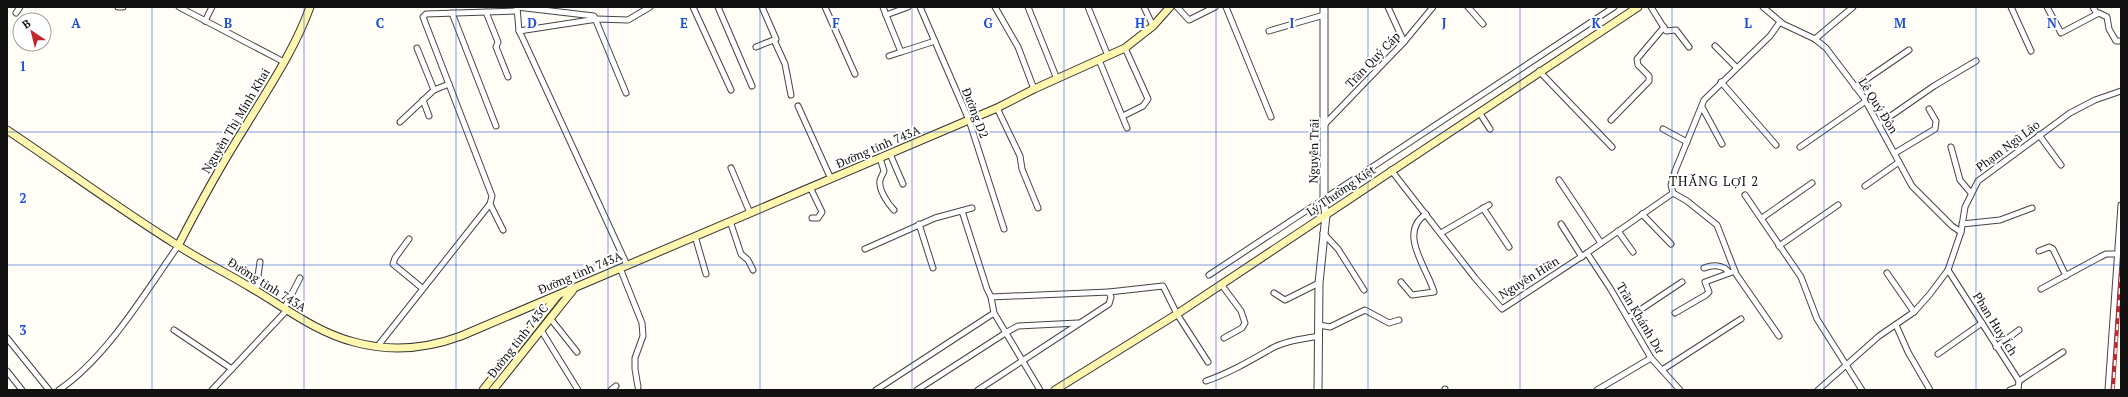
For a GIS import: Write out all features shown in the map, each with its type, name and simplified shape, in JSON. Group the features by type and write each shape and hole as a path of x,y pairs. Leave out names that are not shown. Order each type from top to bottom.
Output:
{"main road":[{"name":"Nguyễn Thị Minh Khai","path":"178,246 206,193 284,62 304,24 310,7"},
{"name":"Đường tỉnh 743A","path":"7,130 178,246 256,290 286,310 332,336 378,347 416,348 429,346 461,336 997,108 1034,89 1125,48 1153,26 1170,7"},
{"name":"Lý Thường Kiệt","path":"1055,390 1177,314 1391,170 1638,7"},
{"name":"Đường tỉnh 743C","path":"483,390 575,288"},
{"name":"Đường tỉnh 743C","path":"493,390 541,330 550,315 558,295"},
{"path":"535,304 550,315"}],"street":[{"path":"16,12 20,7"},
{"path":"118,7 123,7"},
{"path":"179,7 284,62"},
{"path":"205,21 212,7"},
{"path":"519,31 597,19 628,20 650,7"},
{"path":"693,7 731,90"},
{"path":"718,7 752,86"},
{"path":"762,7 776,38 774,40 785,64 791,95"},
{"path":"825,7 855,74"},
{"path":"883,7 901,52"},
{"path":"886,15 908,7"},
{"name":"Đường D2","path":"920,7 969,120 1004,228"},
{"path":"995,7 1018,46 1034,89"},
{"path":"1028,7 1057,79"},
{"path":"1088,7 1108,56"},
{"path":"1144,7 1153,26"},
{"path":"1177,7 1189,20 1215,7"},
{"path":"1226,7 1271,117"},
{"name":"Nguyễn Trãi","path":"1318,390 1319,283 1326,214 1324,199 1324,7"},
{"path":"1388,7 1404,42"},
{"name":"Trần Quý Cáp","path":"1325,124 1404,42 1433,7"},
{"path":"1468,7 1483,24"},
{"path":"1651,7 1667,31 1676,30 1689,47"},
{"name":"Lê Quý Đôn","path":"1763,7 1780,22 1815,39 1826,48 1866,101 1912,186 1952,226 1961,232"},
{"path":"1815,39 1853,7"},
{"path":"2011,7 2031,51"},
{"path":"2047,7 2061,33 2099,13 2106,17 2109,29 2116,41 2121,41"},
{"path":"2093,7 2096,14"},
{"path":"516,8 519,31 623,266 642,323 643,336 635,364 638,387"},
{"path":"378,347 422,288 490,204 492,196 490,187 423,17 426,14 486,12 516,8 591,15 597,19 626,93"},
{"path":"1209,275 1612,8"},
{"path":"486,12 498,42 496,47 508,77"},
{"path":"452,13 496,126"},
{"path":"1269,30 1324,15"},
{"path":"1779,336 1757,306 1735,271 1722,234 1717,225 1687,201 1673,192 1671,185 1675,171 1704,100 1736,67 1770,36 1780,22"},
{"path":"1611,120 1649,81 1649,76 1638,65 1637,59 1664,27"},
{"path":"756,46 774,40"},
{"path":"889,56 934,41"},
{"path":"1715,46 1736,67"},
{"path":"417,48 434,90"},
{"path":"1123,116 1143,106 1148,99 1125,48"},
{"path":"1855,86 1909,50"},
{"path":"1099,60 1128,128"},
{"path":"1879,124 1934,86 1976,61"},
{"path":"1539,72 1612,147"},
{"path":"1721,82 1776,145"},
{"path":"400,122 434,90 449,84"},
{"name":"Phạm Ngũ Lão","path":"1818,390 1846,364 1914,312 1948,270 1961,232 1965,207 1978,181 2070,113 2095,100 2121,91"},
{"path":"423,100 429,116"},
{"path":"1800,147 1866,101"},
{"path":"798,106 831,179"},
{"path":"1702,107 1722,144"},
{"path":"997,108 1020,156 1022,169 1038,208"},
{"path":"1895,153 1935,129 1936,121 1929,110"},
{"path":"1479,112 1490,129"},
{"path":"1663,128 1687,142"},
{"path":"2039,135 2061,165"},
{"path":"1951,147 1960,180 1971,193"},
{"path":"890,154 903,184"},
{"path":"880,158 884,171 880,181 881,185 886,200 894,210"},
{"path":"1865,186 1899,162"},
{"path":"731,168 750,213"},
{"name":"Nguyễn Hiền","path":"1391,170 1502,309 1584,255 1673,192"},
{"path":"1559,180 1601,243"},
{"path":"1762,218 1812,184"},
{"path":"810,187 822,212 818,218 812,218"},
{"path":"1745,195 1801,277 1817,319 1862,390"},
{"path":"490,204 503,230"},
{"path":"1440,233 1489,205"},
{"path":"1779,246 1838,205"},
{"path":"2108,390 2121,205"},
{"path":"864,249 947,213 972,208"},
{"path":"1483,208 1509,247"},
{"path":"1962,224 2000,220 2032,208"},
{"path":"962,211 991,297 994,313 1007,332 1040,390"},
{"path":"1401,282 1412,295 1434,292 1414,244 1417,225 1426,214"},
{"path":"1642,214 1671,244"},
{"path":"730,221 741,254 748,260 752,270"},
{"path":"919,224 933,268"},
{"name":"Trần Khánh Dư","path":"1561,224 1628,318 1651,358 1680,390"},
{"path":"1618,231 1634,252"},
{"path":"1323,232 1338,248 1364,290"},
{"path":"695,236 706,274"},
{"path":"409,239 395,258 393,264 422,288"},
{"path":"59,390 91,360 116,333 178,246"},
{"path":"2039,251 2049,247 2053,249 2066,276"},
{"path":"2041,289 2106,254 2118,254"},
{"path":"256,290 260,262"},
{"path":"1704,268 1716,265 1727,270 1729,273"},
{"name":"Phan Huy Ích","path":"1948,270 1982,323 2019,386"},
{"path":"1675,313 1709,292 1705,282 1735,271"},
{"path":"1887,273 1914,312"},
{"path":"212,390 286,310 300,278"},
{"path":"1628,318 1682,282"},
{"path":"1274,293 1285,300 1319,283"},
{"path":"1221,284 1241,311 1245,323 1242,328 1224,338"},
{"path":"991,297 1109,292 1163,286 1177,314 1208,362"},
{"path":"978,390 1111,302 1109,292"},
{"path":"1319,325 1330,327 1365,310 1389,323 1399,320"},
{"path":"876,390 994,313"},
{"path":"550,315 577,352"},
{"path":"1662,370 1741,319"},
{"path":"917,390 1018,326 1079,323"},
{"path":"1938,354 1982,323"},
{"path":"1896,325 1908,352 1930,390"},
{"path":"174,330 232,369"},
{"path":"541,330 578,390"},
{"path":"1996,347 2019,330"},
{"path":"1206,381 1241,367 1269,350 1294,341 1319,336"},
{"path":"7,338 49,390"},
{"path":"2010,390 2019,386 2064,352"},
{"path":"1597,390 1651,358"},
{"path":"7,371 22,390"},
{"path":"611,390 616,386"}],"railway":[{"path":"2113,390 2121,271"}],"district":[{"name":"THẮNG LỢI 2","path":"1714,181"}]}
